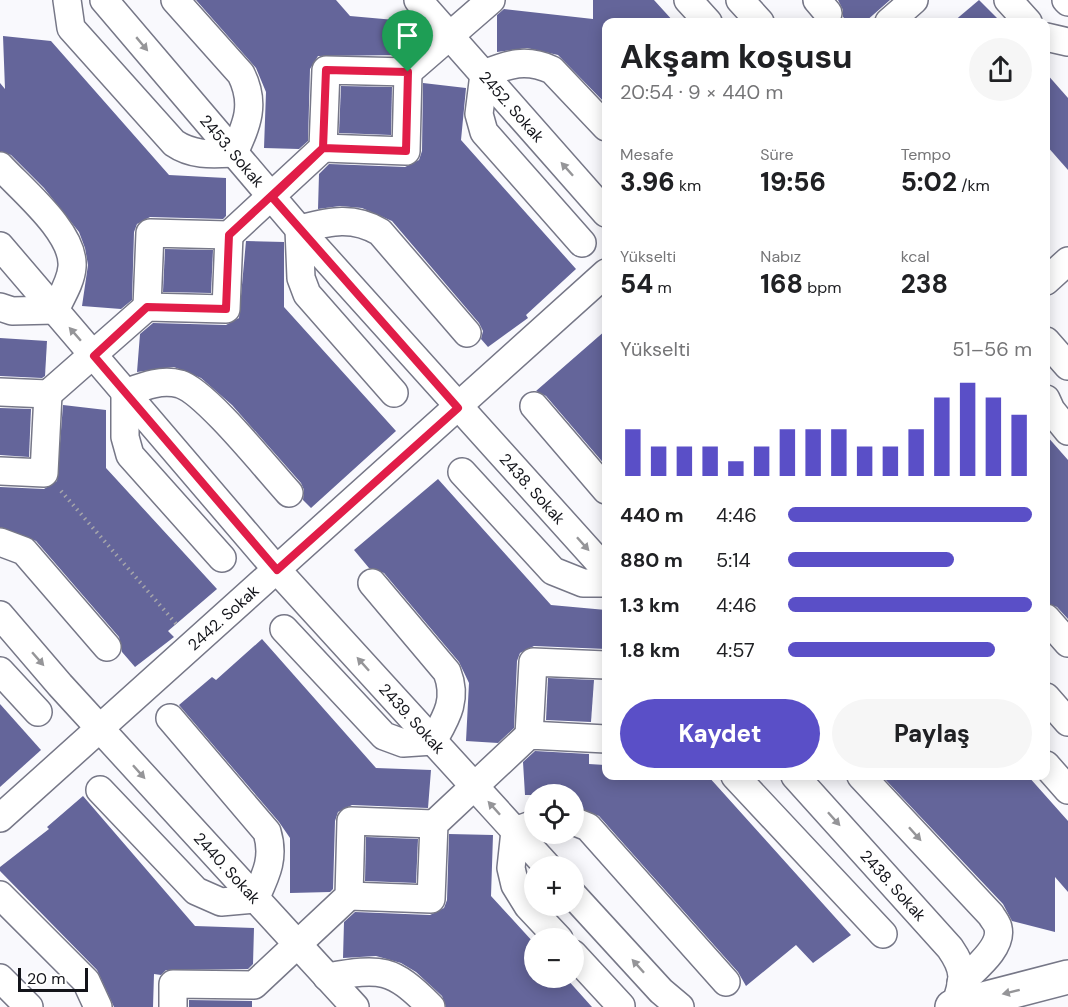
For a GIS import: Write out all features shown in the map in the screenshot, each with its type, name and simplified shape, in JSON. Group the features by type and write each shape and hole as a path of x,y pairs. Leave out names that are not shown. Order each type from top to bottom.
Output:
{"main road":[{"path":"956,999 1068,977"}],"street":[{"path":"66,0 71,28 174,143 182,148 203,154 234,153 249,118 249,94 246,83 241,74 175,0"},
{"name":"2453. Sokak","path":"104,0 299,229 458,408"},
{"name":"2452. Sokak","path":"418,0 602,208"},
{"path":"147,307 150,233 229,235 323,148 326,70 408,72 491,0"},
{"path":"688,0 704,18"},
{"path":"740,0 756,18"},
{"path":"894,18 914,0"},
{"path":"1008,0 1024,18"},
{"path":"1050,38 1068,42"},
{"path":"582,243 484,132 479,114 484,74 511,63 542,65 552,70 602,123"},
{"path":"323,148 406,151 408,72"},
{"path":"0,166 65,236 69,245 72,266 70,278 54,310 12,311 0,307"},
{"path":"394,393 307,294 301,278 299,229 348,220 380,232 467,333"},
{"path":"0,392 48,394 94,356 147,307 226,309 229,235"},
{"name":"2439. Sokak","path":"0,246 277,570 473,785 524,827"},
{"path":"1050,277 1068,261"},
{"name":"2442. Sokak","path":"0,818 602,277"},
{"path":"1050,340 1068,336"},
{"path":"1050,346 1068,366"},
{"path":"222,558 130,455 124,437 125,393 166,382 196,391 289,493"},
{"path":"0,471 44,473 48,394"},
{"path":"534,406 602,485"},
{"name":"2438. Sokak","path":"458,408 602,566"},
{"path":"1050,408 1068,431"},
{"path":"462,472 553,571 583,583 602,583"},
{"path":"0,542 24,551 107,647"},
{"path":"284,629 384,736 403,743 433,741 451,709 450,680 372,583"},
{"name":"2440. Sokak","path":"0,615 355,1007"},
{"path":"1050,623 1068,643"},
{"path":"530,735 533,662 602,665"},
{"path":"0,670 38,712"},
{"path":"1050,702 1068,722"},
{"path":"99,790 196,891 221,902 255,899 271,866 272,854 267,832 170,718"},
{"path":"349,896 431,899 434,824 473,785 530,735 602,739"},
{"path":"1050,770 1068,790"},
{"path":"739,780 883,934"},
{"name":"2438. Sokak","path":"799,780 950,948 962,967 956,999"},
{"path":"865,780 991,915 999,927 998,940 956,999"},
{"path":"173,1007 173,984 254,996 298,945 349,896 351,821 434,824"},
{"path":"584,825 588,827 726,982"},
{"path":"524,827 511,868 515,885 528,906 549,928"},
{"path":"0,895 86,981 98,1007"},
{"path":"584,907 661,991 680,1007"},
{"path":"584,966 621,1006"},
{"path":"327,977 361,972 395,975 407,983 431,1007"},
{"path":"0,978 29,1007"}],"path":[{"path":"44,473 195,644"}],"building":[{"path":"196,0 336,0 350,16 406,21 404,55 318,56 310,69 308,141 299,149 264,148 266,92 256,68"},
{"path":"593,0 654,0 670,18 602,18 602,100 558,55 527,48 497,52 497,15 504,9 593,19"},
{"path":"838,0 890,0 870,18 844,18"},
{"path":"979,0 997,18 958,18"},
{"path":"3,36 51,41 169,175 226,178 226,216 223,219 150,217 137,224 134,232 132,300 121,309 82,306 88,265 79,232 44,188 11,155 0,151 0,83 5,89"},
{"path":"1050,78 1068,98 1068,170 1050,150"},
{"path":"423,83 466,88 461,140 576,269 526,315 528,318 488,347 481,339 483,331 479,323 392,221 362,208 340,206 318,209 319,174 329,164 405,167 419,160 422,151"},
{"path":"341,86 392,87 391,135 339,133"},
{"path":"246,241 284,242 284,307 396,431 311,508 303,500 304,490 301,483 232,405 201,378 174,367 137,372 140,334 153,323 226,325 239,318"},
{"path":"165,249 213,250 211,293 163,292"},
{"path":"602,333 602,461 546,396 536,391"},
{"path":"0,338 47,341 45,376 42,378 0,376"},
{"path":"63,405 106,410 106,468 217,589 168,631 174,637 135,667 122,652 119,637 36,541 0,527 0,487 44,489 57,481"},
{"path":"0,408 31,409 29,457 0,455"},
{"path":"1050,440 1068,460 1068,619 1057,607 1050,604"},
{"path":"438,479 551,605 602,610 602,649 534,646 520,653 517,661 514,728 498,743 466,741 469,683 459,662 384,573 369,568 354,550"},
{"path":"262,639 376,768 431,770 428,808 352,805 338,812 335,821 333,889 330,892 290,893 290,838 279,822 179,705 212,677 216,680"},
{"path":"548,678 594,680 591,722 546,720"},
{"path":"0,704 41,750 0,787"},
{"path":"535,751 589,754 589,764 602,765 602,780 712,780 851,935 813,963 796,945 746,986 738,972 599,816 584,810 584,784 524,784 523,762"},
{"path":"886,780 1032,780 1068,821 1068,892 1055,877 1055,932 1012,921 1003,904"},
{"path":"83,796 195,926 254,928 253,964 248,969 166,970 161,975 154,974 153,1007 114,1007 97,970 0,871 0,867 49,829 47,827"},
{"path":"449,834 493,835 491,896 524,932 524,988 575,988 592,1007 446,1007 442,996 416,972 401,963 376,956 343,958 344,922 355,912 430,915 444,908 447,900"},
{"path":"366,837 418,839 416,883 365,881"},
{"path":"189,1000 252,1001 252,1007 189,1007"}],"route":[{"path":"408,72 326,70 323,148 272,197 458,408 277,570 237,526 94,356 147,307 226,309 229,235 323,148 406,151 408,72"}]}
